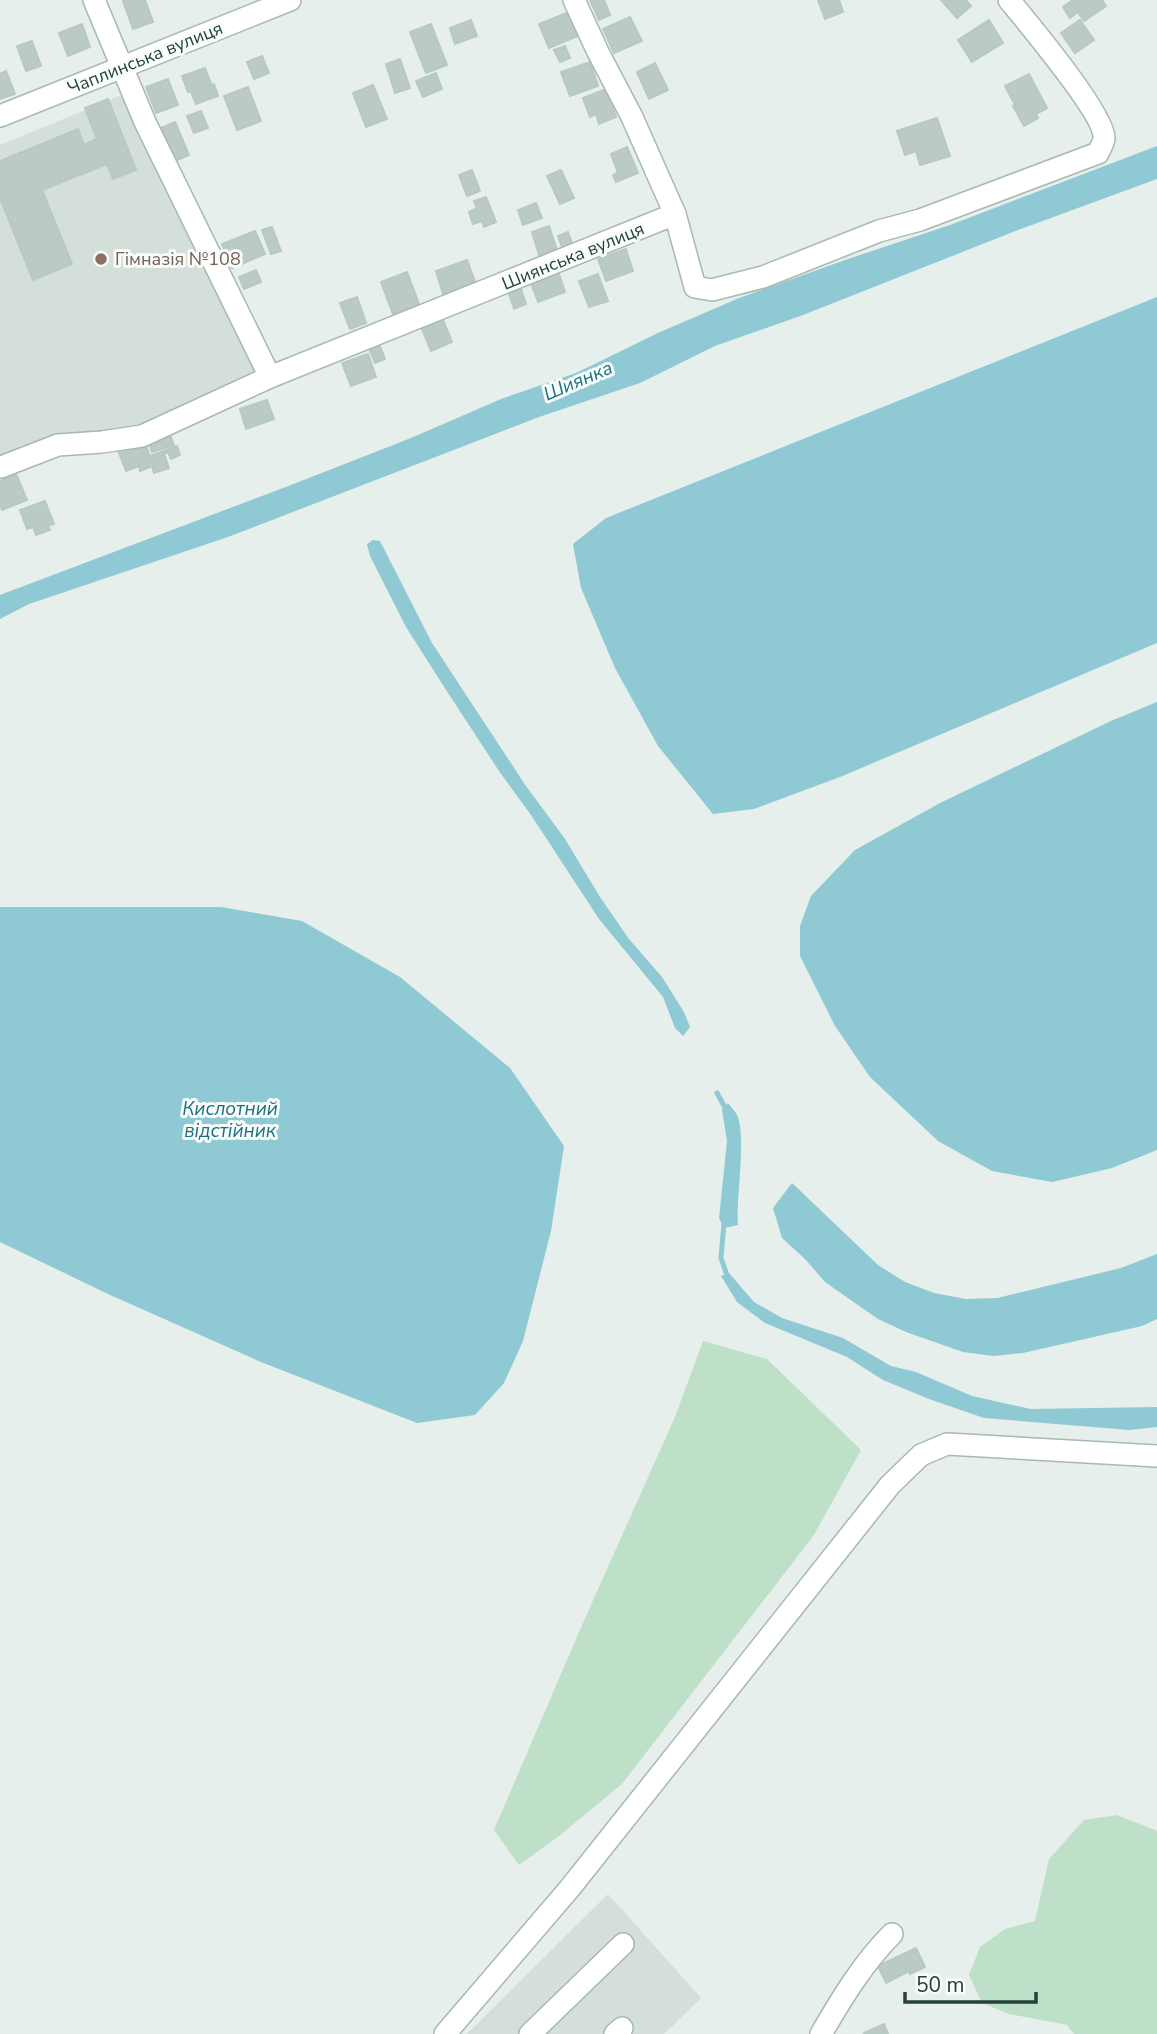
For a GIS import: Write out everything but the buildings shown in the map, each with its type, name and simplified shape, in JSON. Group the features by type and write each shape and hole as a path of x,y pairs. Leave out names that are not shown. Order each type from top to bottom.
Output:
{"street":[{"path":"94,0 145,121 270,377"},
{"name":"Чаплинська вулиця","path":"0,116 290,0"},
{"path":"574,0 632,117 675,214 695,287 712,290 763,276 879,231 920,220 1098,152 1105,140 1102,126 1065,71 1009,0"},
{"name":"Шиянська вулиця","path":"1,467 58,445 142,436 270,377 675,214"},
{"path":"445,2034 570,1888 890,1485 921,1455 947,1444 1157,1456"},
{"path":"821,2034 873,1953 892,1934"},
{"path":"530,2034 623,1944"}],"shaded area":[{"name":"Гімназія №108","path":"122,95 259,374 146,426 76,434 0,462 0,145"},
{"path":"608,1894 701,1998 664,2034 467,2034"}],"green space":[{"path":"703,1341 767,1359 861,1450 814,1535 622,1784 519,1865 494,1830 675,1417"},
{"path":"1117,1815 1157,1831 1157,2034 1074,2034 1067,2025 1009,2014 982,2003 969,1975 980,1947 1005,1929 1035,1921 1049,1859 1084,1820"}],"water":[{"name":"Шиянка","path":"1157,146 1157,179 1018,230 803,315 715,346 640,383 539,417 228,537 29,604 0,619 0,595 291,485 501,399 576,373 739,298 950,225"},
{"path":"1157,297 1157,643 840,777 754,809 713,814 658,746 615,668 581,588 573,544 606,518"},
{"path":"373,540 380,541 432,643 526,786 565,839 629,939 662,977 684,1012 690,1027 683,1036 675,1028 663,997 599,919 406,627 370,556 367,544"},
{"path":"1157,702 1157,1150 1112,1168 1052,1182 992,1171 938,1141 870,1077 835,1026 800,956 800,926 811,896 855,850 940,803 1111,721"},
{"name":"Кислотний відстійник","path":"0,907 221,907 302,921 400,977 510,1068 564,1146 551,1231 523,1341 504,1383 475,1415 417,1423 261,1362 108,1294 0,1242"},
{"path":"728,1103 738,1117 741,1154 738,1225 724,1228 719,1218 727,1141 722,1110"},
{"path":"792,1183 878,1265 905,1282 934,1293 966,1299 997,1298 1121,1268 1157,1254 1157,1319 1142,1326 1023,1353 993,1356 963,1352 906,1332 878,1319 825,1282 782,1238 773,1208"},
{"path":"729,1273 754,1302 782,1318 843,1338 891,1366 916,1372 972,1396 1031,1409 1157,1407 1157,1427 1129,1430 984,1418 929,1399 883,1380 847,1357 765,1323 737,1302 721,1276"}],"waterway":[{"path":"717,1093 728,1113"},
{"path":"724,1223 721,1258 728,1278"}],"place":[{"name":"Гімназія №108","path":"101,259"}]}
